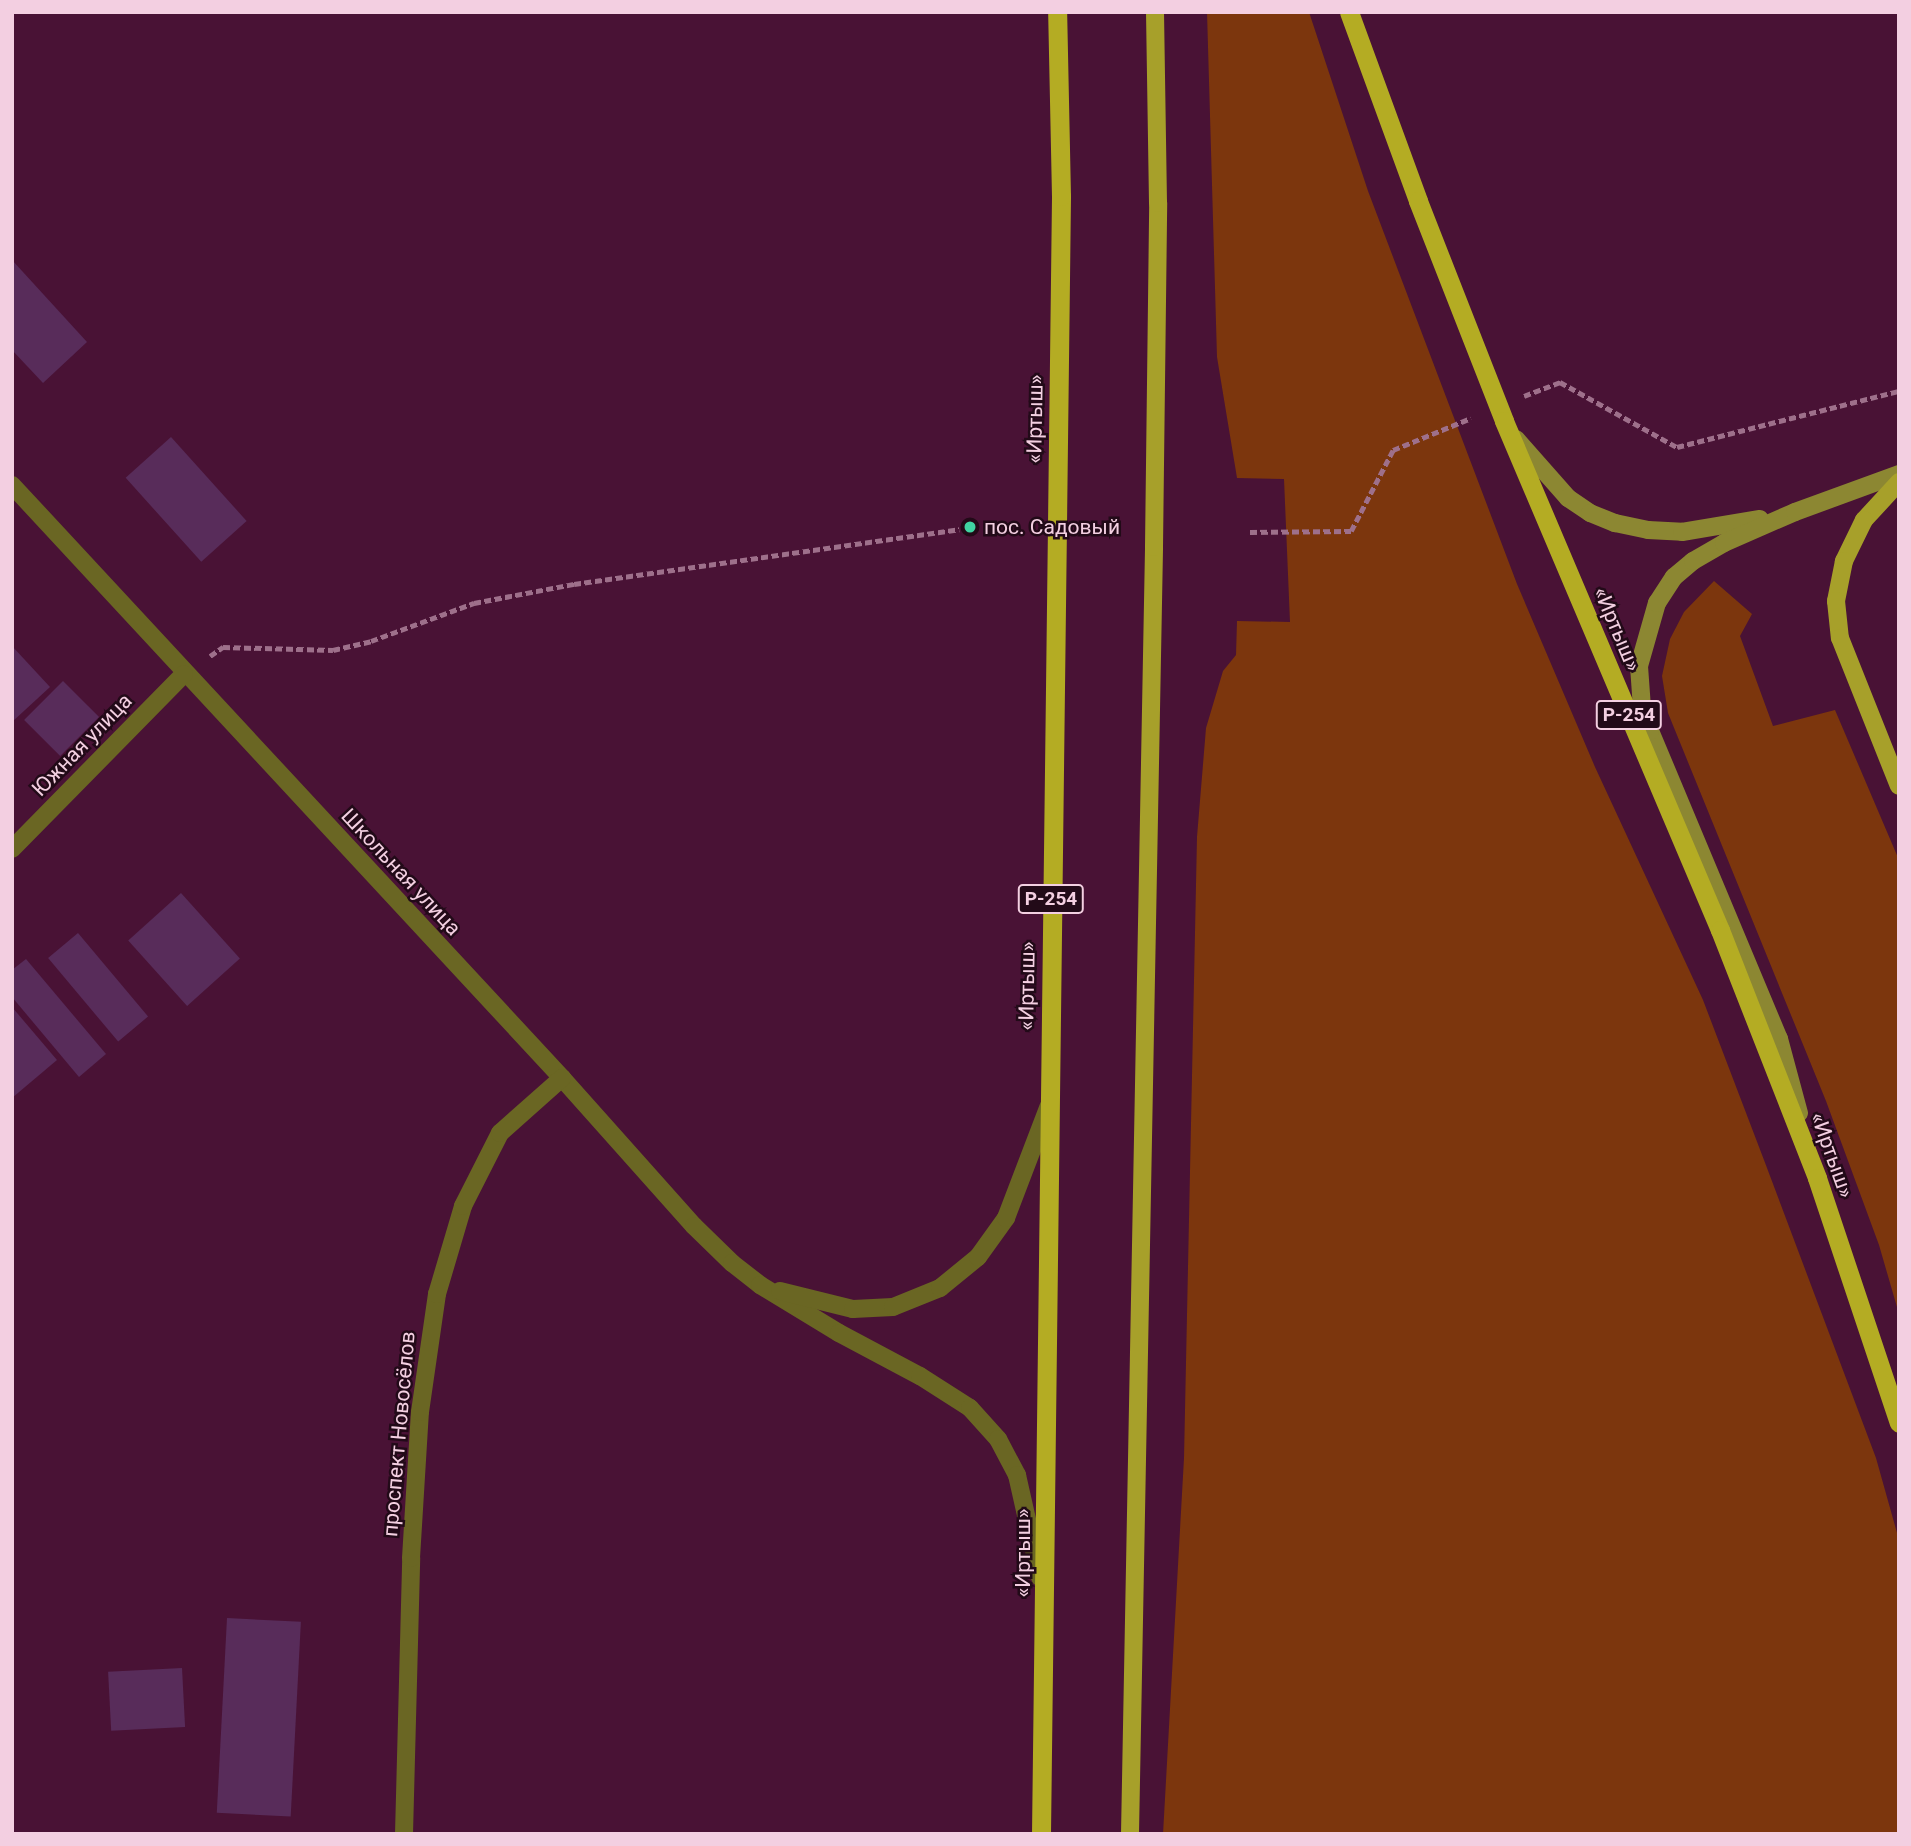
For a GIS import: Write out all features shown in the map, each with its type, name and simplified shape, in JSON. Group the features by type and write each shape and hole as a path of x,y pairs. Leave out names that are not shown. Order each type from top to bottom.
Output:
{"highway":[{"name":"«Иртыш»","path":"1042,1834 1048,1108 1061,196 1057,12"},
{"name":"«Иртыш»","path":"1349,12 1418,201 1501,414 1720,930 1817,1178 1899,1423"}],"main road":[{"path":"1130,1834 1154,547 1158,203 1155,12"},
{"path":"1501,414 1526,453 1568,498 1590,513 1615,523 1648,530 1682,531 1795,512"},
{"path":"1817,1178 1779,1039 1650,732 1639,685 1639,666 1647,630 1657,603 1674,577 1693,561 1724,543 1795,512 1899,474"},
{"path":"1899,482 1864,520 1844,561 1836,601 1840,638 1899,786"}],"street":[{"name":"Школьная улица","path":"12,485 184,674 562,1078 694,1226 760,1285 970,1408 998,1439 1017,1475 1046,1604"},
{"name":"Южная улица","path":"12,849 184,674"},
{"name":"проспект Новосёлов","path":"404,1834 415,1492 420,1412 437,1294 463,1206 500,1133 562,1078"},
{"path":"760,1285 853,1309 893,1307 940,1288 978,1257 1006,1218 1048,1108"}],"path":[{"path":"1250,531 1351,531 1393,450 1501,414 1560,382 1677,447 1899,391"},
{"path":"184,674 223,647 333,650 371,641 474,603 574,584 960,529"}],"shaded area":[{"path":"1207,12 1309,12 1368,191 1517,584 1595,767 1703,1000 1764,1160 1876,1458 1899,1540 1899,1834 1163,1834 1184,1458 1197,837 1206,728 1223,671 1236,655 1237,621 1290,622 1284,479 1237,478 1217,357"},
{"path":"1714,581 1752,614 1740,636 1773,726 1835,710 1899,860 1899,1314 1879,1245 1826,1101 1668,713 1662,676 1670,639 1684,612"}],"building":[{"path":"12,260 87,342 43,383 12,350"},
{"path":"171,437 247,521 201,562 126,478"},
{"path":"12,646 50,687 12,722"},
{"path":"63,681 99,717 60,756 24,720"},
{"path":"181,893 240,958 187,1006 128,941"},
{"path":"78,933 148,1016 118,1042 48,958"},
{"path":"26,959 106,1054 79,1077 12,997 12,970"},
{"path":"12,1007 57,1060 12,1098"},
{"path":"227,1618 301,1622 291,1817 217,1813"},
{"path":"182,1668 185,1727 111,1731 108,1672"}],"place":[{"name":"пос. Садовый","path":"970,527"}]}
